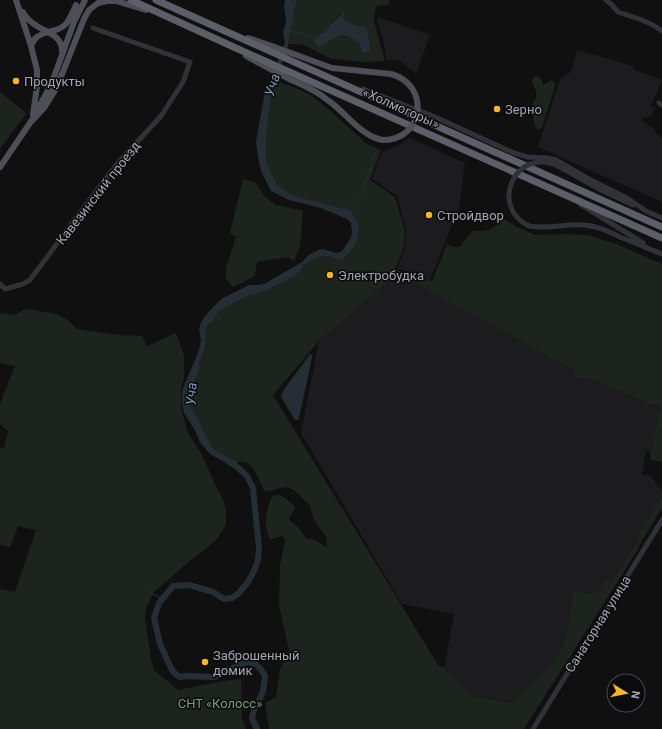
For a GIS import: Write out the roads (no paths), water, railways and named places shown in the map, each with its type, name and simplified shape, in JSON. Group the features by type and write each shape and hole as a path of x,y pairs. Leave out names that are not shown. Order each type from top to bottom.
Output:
{"highway":[{"name":"«Холмогоры»","path":"131,0 224,42 291,75 662,238"},
{"name":"«Холмогоры»","path":"156,0 231,33 298,60 330,77 662,227"}],"main road":[{"path":"18,0 23,12 33,24 55,36 60,41 62,54"},
{"path":"18,0 36,65 37,82 30,123"},
{"path":"30,123 44,108 54,92 84,19 89,10 98,3 116,1 174,20"},
{"path":"31,46 38,36 64,27 81,2"},
{"path":"0,168 30,123 51,84 62,54 68,29 81,2"},
{"path":"291,75 331,102 368,135 375,138 390,140 398,137 408,131 414,122 418,111 417,100 413,89 399,77 391,74 332,68 298,60"}],"street":[{"path":"606,0 618,12 642,20 662,31"},
{"name":"Кавезинский проезд","path":"0,284 5,289 23,284 30,280 117,164 161,116 183,82 190,62 93,28"},
{"path":"330,77 408,106 514,153 556,160 587,178 627,198 646,211"},
{"path":"662,218 601,190 550,163 541,162 529,165 518,172 511,183 509,195 511,208 519,219 529,226 592,226 662,254"},
{"path":"556,191 662,254"},
{"name":"Санаторная улица","path":"533,729 662,520"}],"water":[{"path":"285,0 297,0 288,47 273,88 270,103 266,138 266,159 276,183 285,191 295,196 350,210 359,230 357,240 352,250 344,258 339,260 330,256 320,256 308,262 300,272 291,278 263,292 247,296 219,311 212,322 207,325 205,333 205,349 199,363 200,368 192,386 191,407 213,448 238,462 235,468 210,454 200,442 195,430 184,413 182,391 199,350 201,340 199,330 200,325 205,316 223,298 249,285 266,283 302,262 309,255 318,250 323,249 337,253 342,251 351,238 352,233 351,223 347,219 321,208 289,200 271,191 259,163 256,142 265,91 271,83 285,42 283,32 286,22 284,7"},
{"path":"344,12 343,18 345,20 367,28 371,49 370,52 363,53 358,42 344,36 339,36 320,47 316,44 314,39 325,32 329,26"},
{"path":"310,354 312,355 312,358 299,418 298,420 295,420 281,397 283,391"}],"waterway":[{"path":"290,31 303,34 314,39"},
{"path":"345,210 360,195 375,153"},
{"name":"Уча","path":"229,462 247,476 253,488 259,548 258,560 254,571 248,582 239,593 232,598 224,599 213,592 189,585 173,586 159,603 154,618 160,644 173,672 180,677 215,677 220,673 247,662 256,664 265,676 263,692 254,710 252,718 257,729"},
{"path":"149,592 162,599"}],"place":[{"name":"Продукты","path":"16,81"},
{"name":"Зерно","path":"497,109"},
{"name":"Стройдвор","path":"429,215"},
{"name":"Электробудка","path":"330,275"},
{"name":"Заброшенный домик","path":"205,662"}],"park label":[{"name":"СНТ «Колосс»","path":"220,703"}]}
